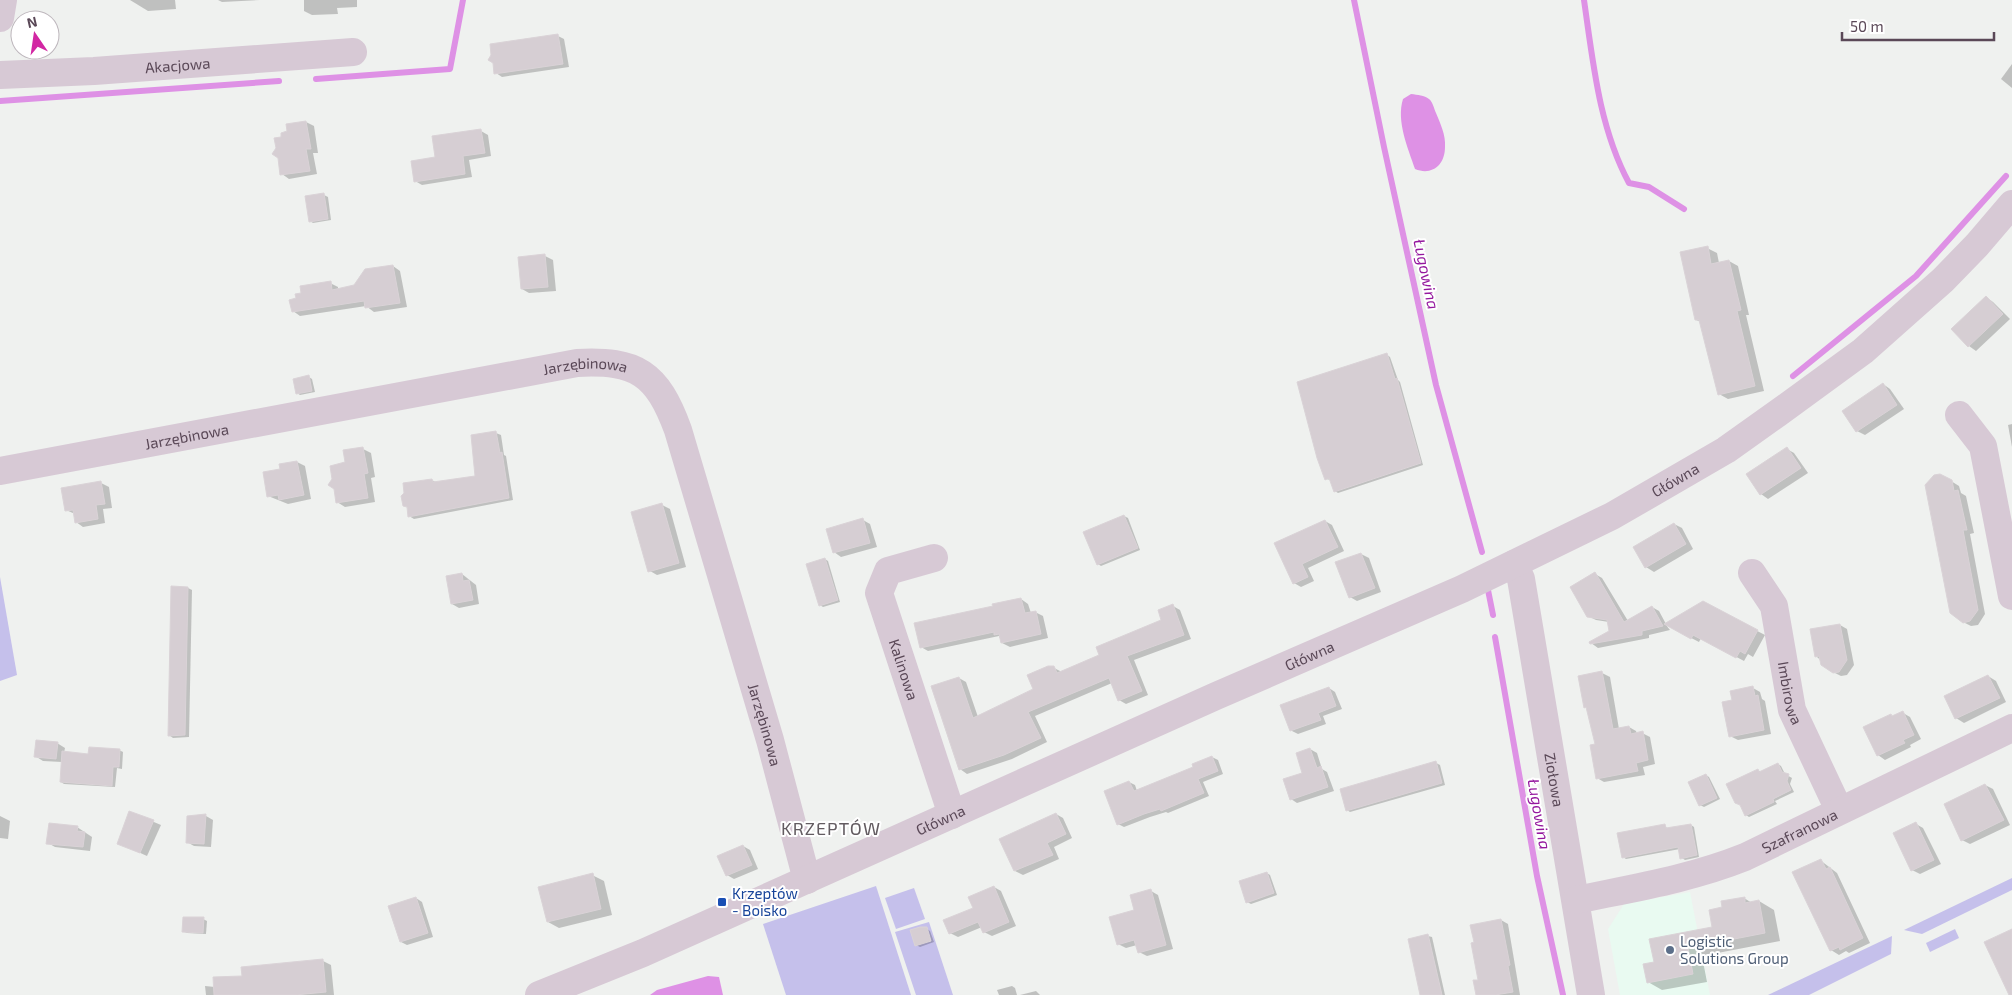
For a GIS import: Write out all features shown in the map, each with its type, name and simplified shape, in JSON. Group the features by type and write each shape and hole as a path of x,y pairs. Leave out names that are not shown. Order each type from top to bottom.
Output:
{"street":[{"path":"0,18 3,0"},
{"name":"Akacjowa","path":"0,75 94,71 353,52"},
{"name":"Główna","path":"539,995 643,953 1514,564 1644,499 1726,450 1862,350 1903,317 1943,280 1977,245 2012,204"},
{"name":"Jarzębinowa","path":"0,471 577,363 619,363 639,371 654,382 671,410 678,430 770,740 808,880"},
{"path":"1959,415 1983,446 2012,596"},
{"name":"Kalinowa","path":"934,558 888,571 879,593 952,815"},
{"name":"Ziołowa","path":"1514,564 1521,579 1592,995"},
{"name":"Imbirowa","path":"1752,572 1774,606 1792,710 1839,810"},
{"name":"Szafranowa","path":"1576,900 1686,878 1715,869 1745,857 2012,728"}],"shaded area":[{"path":"1411,94 1423,96 1430,100 1444,134 1445,147 1443,159 1432,170 1421,171 1415,169 1406,143 1401,107 1403,99"},
{"path":"0,577 17,675 0,681"},
{"path":"2012,878 2012,890 1922,934 1904,930"},
{"path":"876,886 911,995 786,995 763,924"},
{"path":"914,888 925,919 896,929 885,898"},
{"path":"1690,892 1710,995 1620,995 1608,929 1624,904"},
{"path":"929,922 953,995 916,995 895,932"},
{"path":"1955,929 1959,938 1930,952 1926,943"},
{"path":"1892,936 1891,954 1809,995 1768,995"},
{"path":"708,976 719,977 723,995 650,995 657,990"}],"building":[{"path":"558,34 563,64 494,74 493,63 488,60 491,55 490,44"},
{"path":"306,121 311,149 306,149 310,171 280,175 278,158 272,154 276,148 274,138 281,137 281,133 287,131 286,124"},
{"path":"481,129 485,153 463,156 465,174 414,182 411,161 435,157 432,136"},
{"path":"324,193 328,219 309,222 305,196"},
{"path":"1708,246 1711,264 1729,260 1741,310 1737,311 1755,386 1718,395 1699,320 1695,320 1680,252"},
{"path":"545,254 548,287 521,289 518,257"},
{"path":"393,265 400,303 365,308 364,301 292,312 289,300 296,298 295,294 301,293 300,286 331,281 332,290 354,285 365,269"},
{"path":"1986,296 2003,314 1968,347 1951,329"},
{"path":"1387,353 1395,379 1397,378 1421,463 1334,492 1329,478 1325,480 1317,458 1297,382"},
{"path":"309,375 312,391 296,394 293,379"},
{"path":"1883,383 1897,405 1856,432 1842,411"},
{"path":"496,431 500,453 502,452 509,498 408,517 407,507 403,506 401,496 404,493 403,483 432,479 433,482 475,476 471,435"},
{"path":"363,447 368,473 364,474 368,498 336,503 334,489 328,485 332,479 330,466 345,462 343,450"},
{"path":"1787,447 1801,468 1760,495 1746,474"},
{"path":"297,461 304,495 279,500 278,495 267,497 263,472 280,469 279,464"},
{"path":"1940,474 1952,480 1954,491 1958,490 1967,530 1963,530 1978,610 1970,621 1963,623 1950,613 1925,485 1934,475"},
{"path":"101,481 105,504 96,505 98,519 75,523 73,510 65,511 61,488"},
{"path":"662,503 679,563 648,572 631,512"},
{"path":"1124,515 1138,548 1097,565 1083,532"},
{"path":"863,518 870,543 833,553 826,529"},
{"path":"1325,520 1338,547 1302,564 1308,577 1293,584 1274,543"},
{"path":"1674,523 1686,544 1645,568 1633,547"},
{"path":"1361,553 1375,588 1349,598 1335,562"},
{"path":"825,558 838,600 819,606 806,564"},
{"path":"1595,572 1624,622 1652,606 1663,626 1642,631 1642,635 1590,644 1589,642 1609,631 1607,620 1587,617 1570,587"},
{"path":"462,573 463,581 469,580 473,600 451,604 446,576"},
{"path":"171,586 188,587 185,735 168,736"},
{"path":"1021,598 1025,613 1036,611 1041,634 1001,643 999,634 994,635 994,632 920,648 914,623"},
{"path":"1703,601 1758,630 1745,654 1740,651 1736,658 1693,635 1691,639 1664,624"},
{"path":"1173,604 1184,635 1127,656 1142,691 1118,701 1109,678 1028,712 1041,738 1004,755 959,770 931,686 959,677 973,718 1033,689 1027,675 1048,666 1054,666 1057,673 1099,655 1096,647 1161,620 1158,610"},
{"path":"1840,624 1847,660 1839,672 1833,673 1821,665 1819,656 1815,657 1810,629"},
{"path":"1602,671 1613,729 1629,726 1631,734 1643,731 1648,760 1636,763 1638,771 1596,779 1590,745 1595,744 1586,707 1584,708 1578,676"},
{"path":"1988,675 2000,698 1955,719 1944,696"},
{"path":"1753,686 1755,696 1758,695 1764,730 1729,737 1722,702 1732,700 1730,691"},
{"path":"1329,687 1336,706 1318,713 1321,720 1290,731 1280,705"},
{"path":"1903,711 1914,735 1903,740 1905,743 1877,756 1863,727 1891,714 1892,716"},
{"path":"36,740 58,742 56,759 34,757"},
{"path":"89,747 120,749 119,767 113,767 112,786 60,782 62,751 88,754"},
{"path":"1310,748 1317,768 1321,766 1328,787 1290,800 1283,779 1302,773 1296,753"},
{"path":"1212,756 1218,771 1198,779 1204,793 1161,811 1160,809 1144,814 1117,825 1104,791 1129,781 1134,791 1193,767 1192,764"},
{"path":"1436,761 1442,783 1346,811 1340,789"},
{"path":"1778,763 1782,772 1789,774 1787,781 1791,790 1773,799 1774,802 1745,816 1740,805 1735,803 1726,784 1758,769 1759,772"},
{"path":"1706,774 1717,798 1699,806 1688,782"},
{"path":"1985,784 2004,820 1961,841 1944,804"},
{"path":"129,811 154,820 140,853 117,844"},
{"path":"1056,813 1066,834 1047,843 1053,855 1014,871 999,839"},
{"path":"206,814 204,844 186,843 187,816"},
{"path":"1916,822 1934,860 1911,871 1893,833"},
{"path":"49,823 78,826 77,831 85,832 83,847 46,844"},
{"path":"1665,824 1666,828 1691,824 1697,855 1680,859 1678,847 1622,858 1617,833"},
{"path":"743,845 752,865 726,876 717,856"},
{"path":"1821,859 1826,869 1830,867 1863,938 1840,950 1839,947 1830,951 1792,872"},
{"path":"1267,872 1274,893 1246,903 1239,881"},
{"path":"593,873 601,909 547,922 538,887"},
{"path":"994,886 1009,922 983,933 978,922 949,934 943,920 973,908 968,897"},
{"path":"1151,889 1166,945 1138,953 1134,940 1117,945 1109,917 1134,910 1130,895"},
{"path":"416,897 428,933 400,942 388,906"},
{"path":"1745,897 1745,903 1759,900 1765,933 1688,948 1693,974 1647,983 1643,964 1654,962 1649,939 1712,927 1709,910 1722,907 1721,901"},
{"path":"183,917 204,917 203,933 182,932"},
{"path":"1501,919 1513,992 1495,995 1476,995 1473,980 1478,980 1471,943 1474,942 1470,925"},
{"path":"927,927 931,941 915,946 910,930"},
{"path":"2012,929 2012,995 2009,995 1984,942"},
{"path":"1428,934 1442,995 1420,995 1408,939"},
{"path":"323,959 326,992 295,995 214,995 213,977 242,976 241,967"}],"waterway":[{"path":"316,79 450,69 463,0"},
{"name":"Ługowina","path":"1354,0 1436,385 1482,552"},
{"path":"1584,0 1594,70 1604,117 1619,162 1629,183 1649,187 1684,209"},
{"path":"0,101 279,81"},
{"path":"1793,376 1916,276 2006,176"},
{"name":"Ługowina","path":"1488,590 1493,615"},
{"name":"Ługowina","path":"1495,637 1537,876 1563,995"}],"place":[{"name":"Krzeptów - Boisko","path":"722,902"},
{"name":"Logistic Solutions Group","path":"1670,950"}],"district":[{"name":"KRZEPTÓW","path":"831,828"}]}
